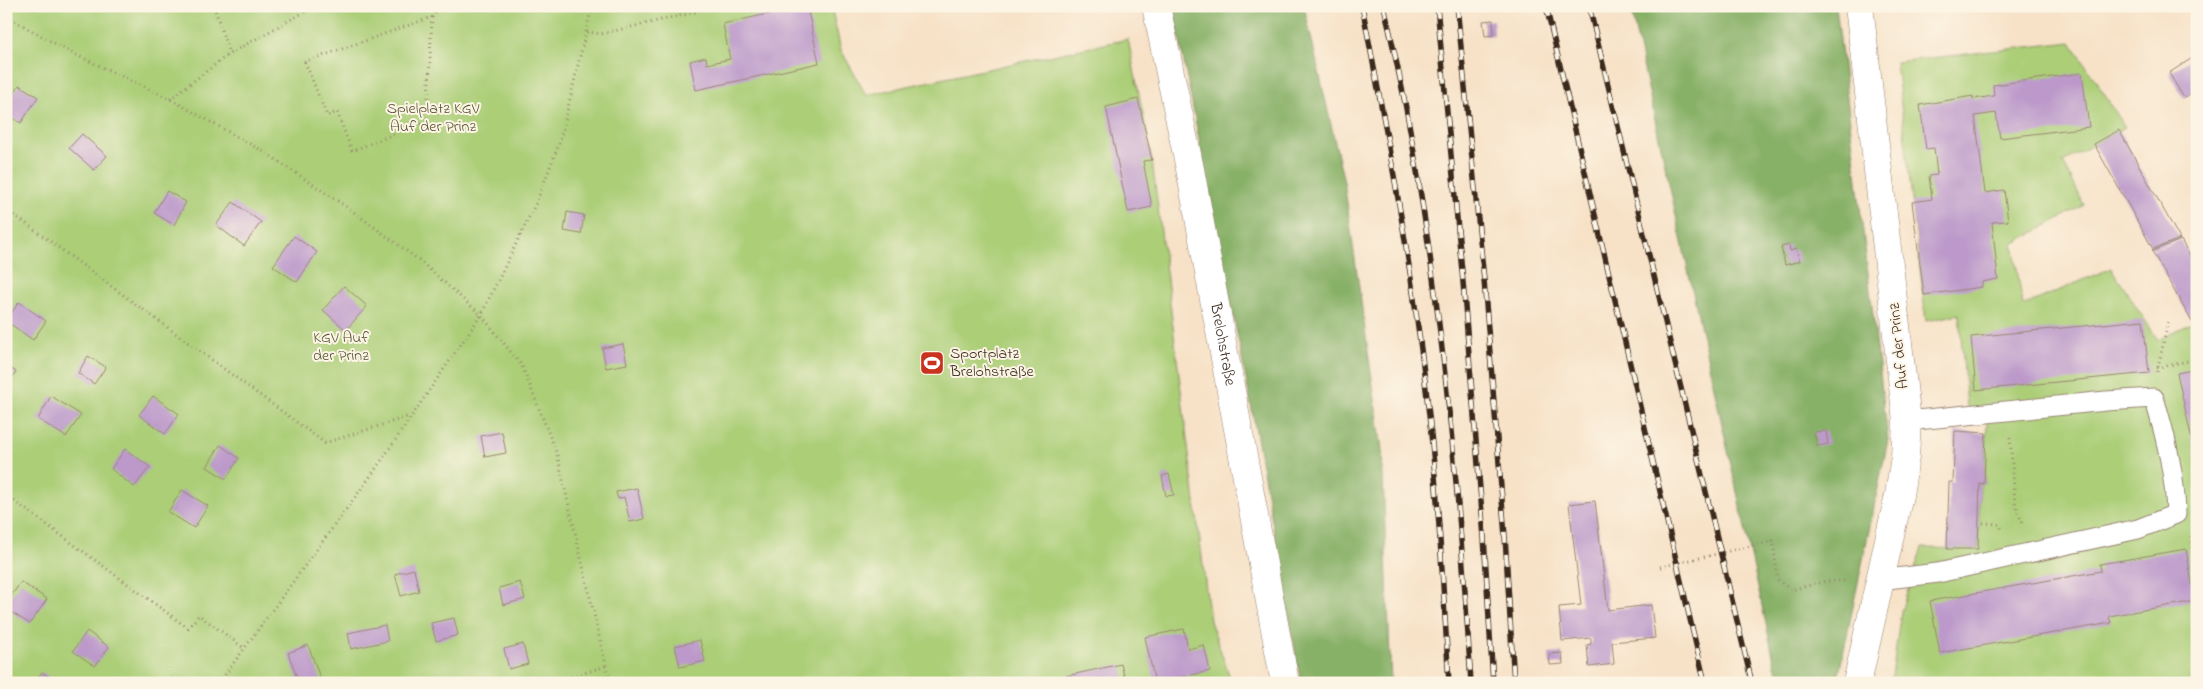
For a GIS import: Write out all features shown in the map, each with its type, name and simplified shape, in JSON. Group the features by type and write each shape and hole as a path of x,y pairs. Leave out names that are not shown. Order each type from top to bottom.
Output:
{"street":[{"name":"Brelohstraße","path":"1156,6 1190,169 1285,683"},
{"name":"Auf der Prinz","path":"1857,683 1899,495 1906,457 1907,421 1859,6"}],"lane":[{"path":"1879,580 1938,573 2138,528 2176,514 2175,486 2162,423 2154,398 2008,410 1907,421"}],"path":[{"path":"214,6 229,54"},
{"path":"170,99 229,54 314,6"},
{"path":"432,17 305,62 326,116 337,112 352,151 427,121 432,17 440,6"},
{"path":"219,683 372,474 480,315 537,201 557,150 592,6"},
{"path":"586,32 601,34 696,12"},
{"path":"6,16 72,53 170,99 266,153 351,210 419,260 480,315 522,366 557,454 610,683"},
{"path":"6,209 325,443 411,416"},
{"path":"2154,398 2157,389 2157,368 2168,322"},
{"path":"2157,368 2197,359"},
{"path":"2008,410 2015,502 2032,552"},
{"path":"6,495 188,628 199,615 244,648"},
{"path":"1660,568 1773,541 1778,580 1791,590 1826,581"},
{"path":"552,683 606,666"}],"green space":[{"name":"KGV Auf der Prinz","path":"6,6 831,6 841,50 866,95 1128,39 1152,160 1210,621 1232,683 6,683"},
{"path":"1173,6 1304,6 1344,182 1382,449 1391,683 1301,683 1254,420"},
{"path":"1630,6 1836,6 1888,440 1837,683 1779,683"},
{"path":"2071,42 2125,127 2063,162 2084,205 2013,244 2023,306 2111,268 2158,340 2197,320 2197,683 1891,683 1901,611 1922,548 1978,549 1980,483 1984,483 1987,422 1967,406 1959,314 1926,321 1896,62"}],"building":[{"path":"807,6 819,63 696,90 690,61 706,57 707,64 730,59 723,24"},
{"path":"1493,20 1494,35 1485,36 1483,21"},
{"path":"2197,55 2197,90 2184,98 2169,73"},
{"path":"2082,73 2089,127 2000,138 1996,113 1975,116 1985,193 2004,190 2008,221 1992,222 1998,279 1982,282 1982,287 1924,295 1912,202 1932,199 1929,176 1937,175 1934,148 1926,149 1920,105 1973,96 1973,99 1994,96 1993,85"},
{"path":"19,85 38,97 21,123 6,114 6,106"},
{"path":"1138,99 1152,160 1143,161 1152,207 1128,212 1106,107"},
{"path":"2119,130 2180,239 2153,249 2094,144"},
{"path":"82,134 107,156 94,170 69,148"},
{"path":"167,191 186,202 174,225 154,213"},
{"path":"233,202 261,222 244,246 216,225"},
{"path":"567,212 584,215 581,234 564,231"},
{"path":"294,236 317,252 297,282 273,266"},
{"path":"2181,240 2197,268 2197,320 2192,322 2152,251"},
{"path":"1789,245 1790,251 1796,249 1800,261 1785,265 1781,247"},
{"path":"344,286 367,306 346,330 323,310"},
{"path":"19,302 46,321 33,340 6,321"},
{"path":"2143,320 2149,373 1976,390 1971,337"},
{"path":"623,344 627,364 606,368 602,348"},
{"path":"88,356 106,367 94,384 78,373"},
{"path":"6,365 16,372 6,386"},
{"path":"2197,369 2197,458 2196,458 2177,373"},
{"path":"51,396 81,415 66,437 38,419"},
{"path":"153,396 179,414 165,434 139,415"},
{"path":"1826,431 1828,444 1817,446 1814,432"},
{"path":"1955,431 1986,433 1984,484 1980,483 1978,549 1947,549 1949,482 1953,482"},
{"path":"502,432 506,453 485,457 481,436"},
{"path":"220,445 239,458 226,479 207,467"},
{"path":"125,449 150,467 134,487 111,469"},
{"path":"1169,474 1174,495 1166,496 1162,476"},
{"path":"637,488 644,519 630,522 624,497 618,499 616,492"},
{"path":"182,490 208,506 194,528 168,512"},
{"path":"1595,501 1608,610 1651,605 1655,638 1612,642 1614,664 1589,667 1587,645 1591,644 1591,638 1562,641 1559,607 1581,605 1569,504"},
{"path":"2186,549 2195,601 2109,616 2111,623 1940,653 1930,601 2101,571 2100,564"},
{"path":"414,569 419,591 401,596 395,574"},
{"path":"21,582 47,599 30,624 6,609 6,603"},
{"path":"520,582 525,599 503,605 499,588"},
{"path":"454,618 458,635 436,641 431,623"},
{"path":"385,625 388,641 351,649 348,633"},
{"path":"1184,629 1188,649 1204,645 1210,671 1155,683 1145,637"},
{"path":"87,631 109,647 95,666 73,651"},
{"path":"700,640 705,661 680,667 675,646"},
{"path":"523,644 528,664 509,669 504,649"},
{"path":"308,645 322,683 299,683 288,653"},
{"path":"1562,653 1563,664 1550,665 1549,654"},
{"path":"1121,664 1126,683 1039,682"},
{"path":"42,672 57,683 34,683"}],"railway":[{"path":"1362,6 1398,197 1420,341 1437,499 1449,683"},
{"path":"1384,6 1409,124 1421,193 1440,333 1455,473 1471,683"},
{"path":"1437,6 1463,282 1484,537 1493,683"},
{"path":"1457,6 1484,280 1505,536 1514,683"},
{"path":"1546,6 1705,683"},
{"path":"1589,6 1752,683"}],"place":[{"name":"Sportplatz Brelohstraße","path":"932,363"}],"park label":[{"name":"Spielplatz KGV Auf der Prinz","path":"433,118"}]}
